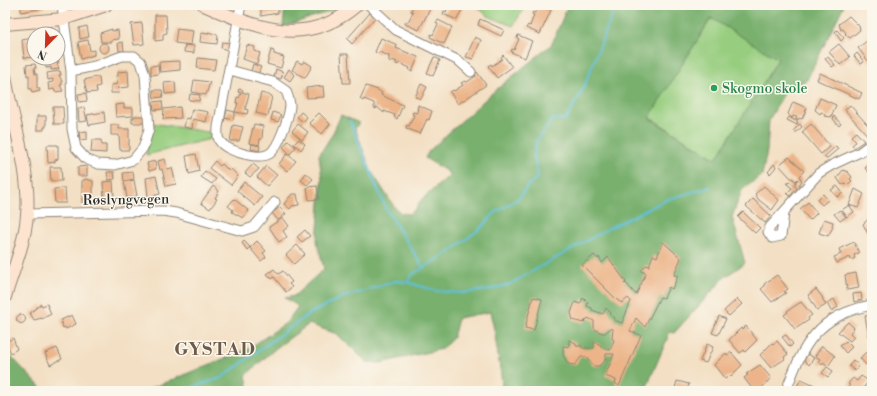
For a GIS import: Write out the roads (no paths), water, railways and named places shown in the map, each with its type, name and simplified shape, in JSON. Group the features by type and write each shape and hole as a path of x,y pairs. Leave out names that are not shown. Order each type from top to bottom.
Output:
{"street":[{"path":"62,5 71,71 74,141 78,153 92,162 105,166 133,160 143,148 149,129 145,75 141,62 134,56 122,56 95,66 71,71"},
{"path":"5,24 63,19 106,5"},
{"path":"204,5 267,29 294,31 314,27 333,20 357,5"},
{"path":"230,70 274,82 286,91 290,108 278,142 274,150 268,154 254,156 230,150 223,145 218,138 218,127 230,70 241,5"},
{"path":"369,5 396,30 459,61 471,72"},
{"path":"5,76 31,214 5,297"},
{"path":"784,213 819,173 860,152 872,143"},
{"name":"Røslyngvegen","path":"31,214 163,211 176,213 242,231 254,227 275,202"},
{"path":"786,391 800,356 814,335 823,326 846,312 872,305"}],"waterway":[{"path":"407,282 413,274 448,253 481,228 496,212 519,198 529,184 538,178 534,154 537,140 553,119 566,119 584,87 616,5"},
{"path":"350,121 386,209 423,267"},
{"path":"180,391 221,378 309,314 341,298 396,281 407,282 437,291 461,293 488,290 510,284 609,228 668,199 710,187"}],"place":[{"name":"Skogmo skole","path":"714,88"}],"district":[{"name":"GYSTAD","path":"215,349"}]}
